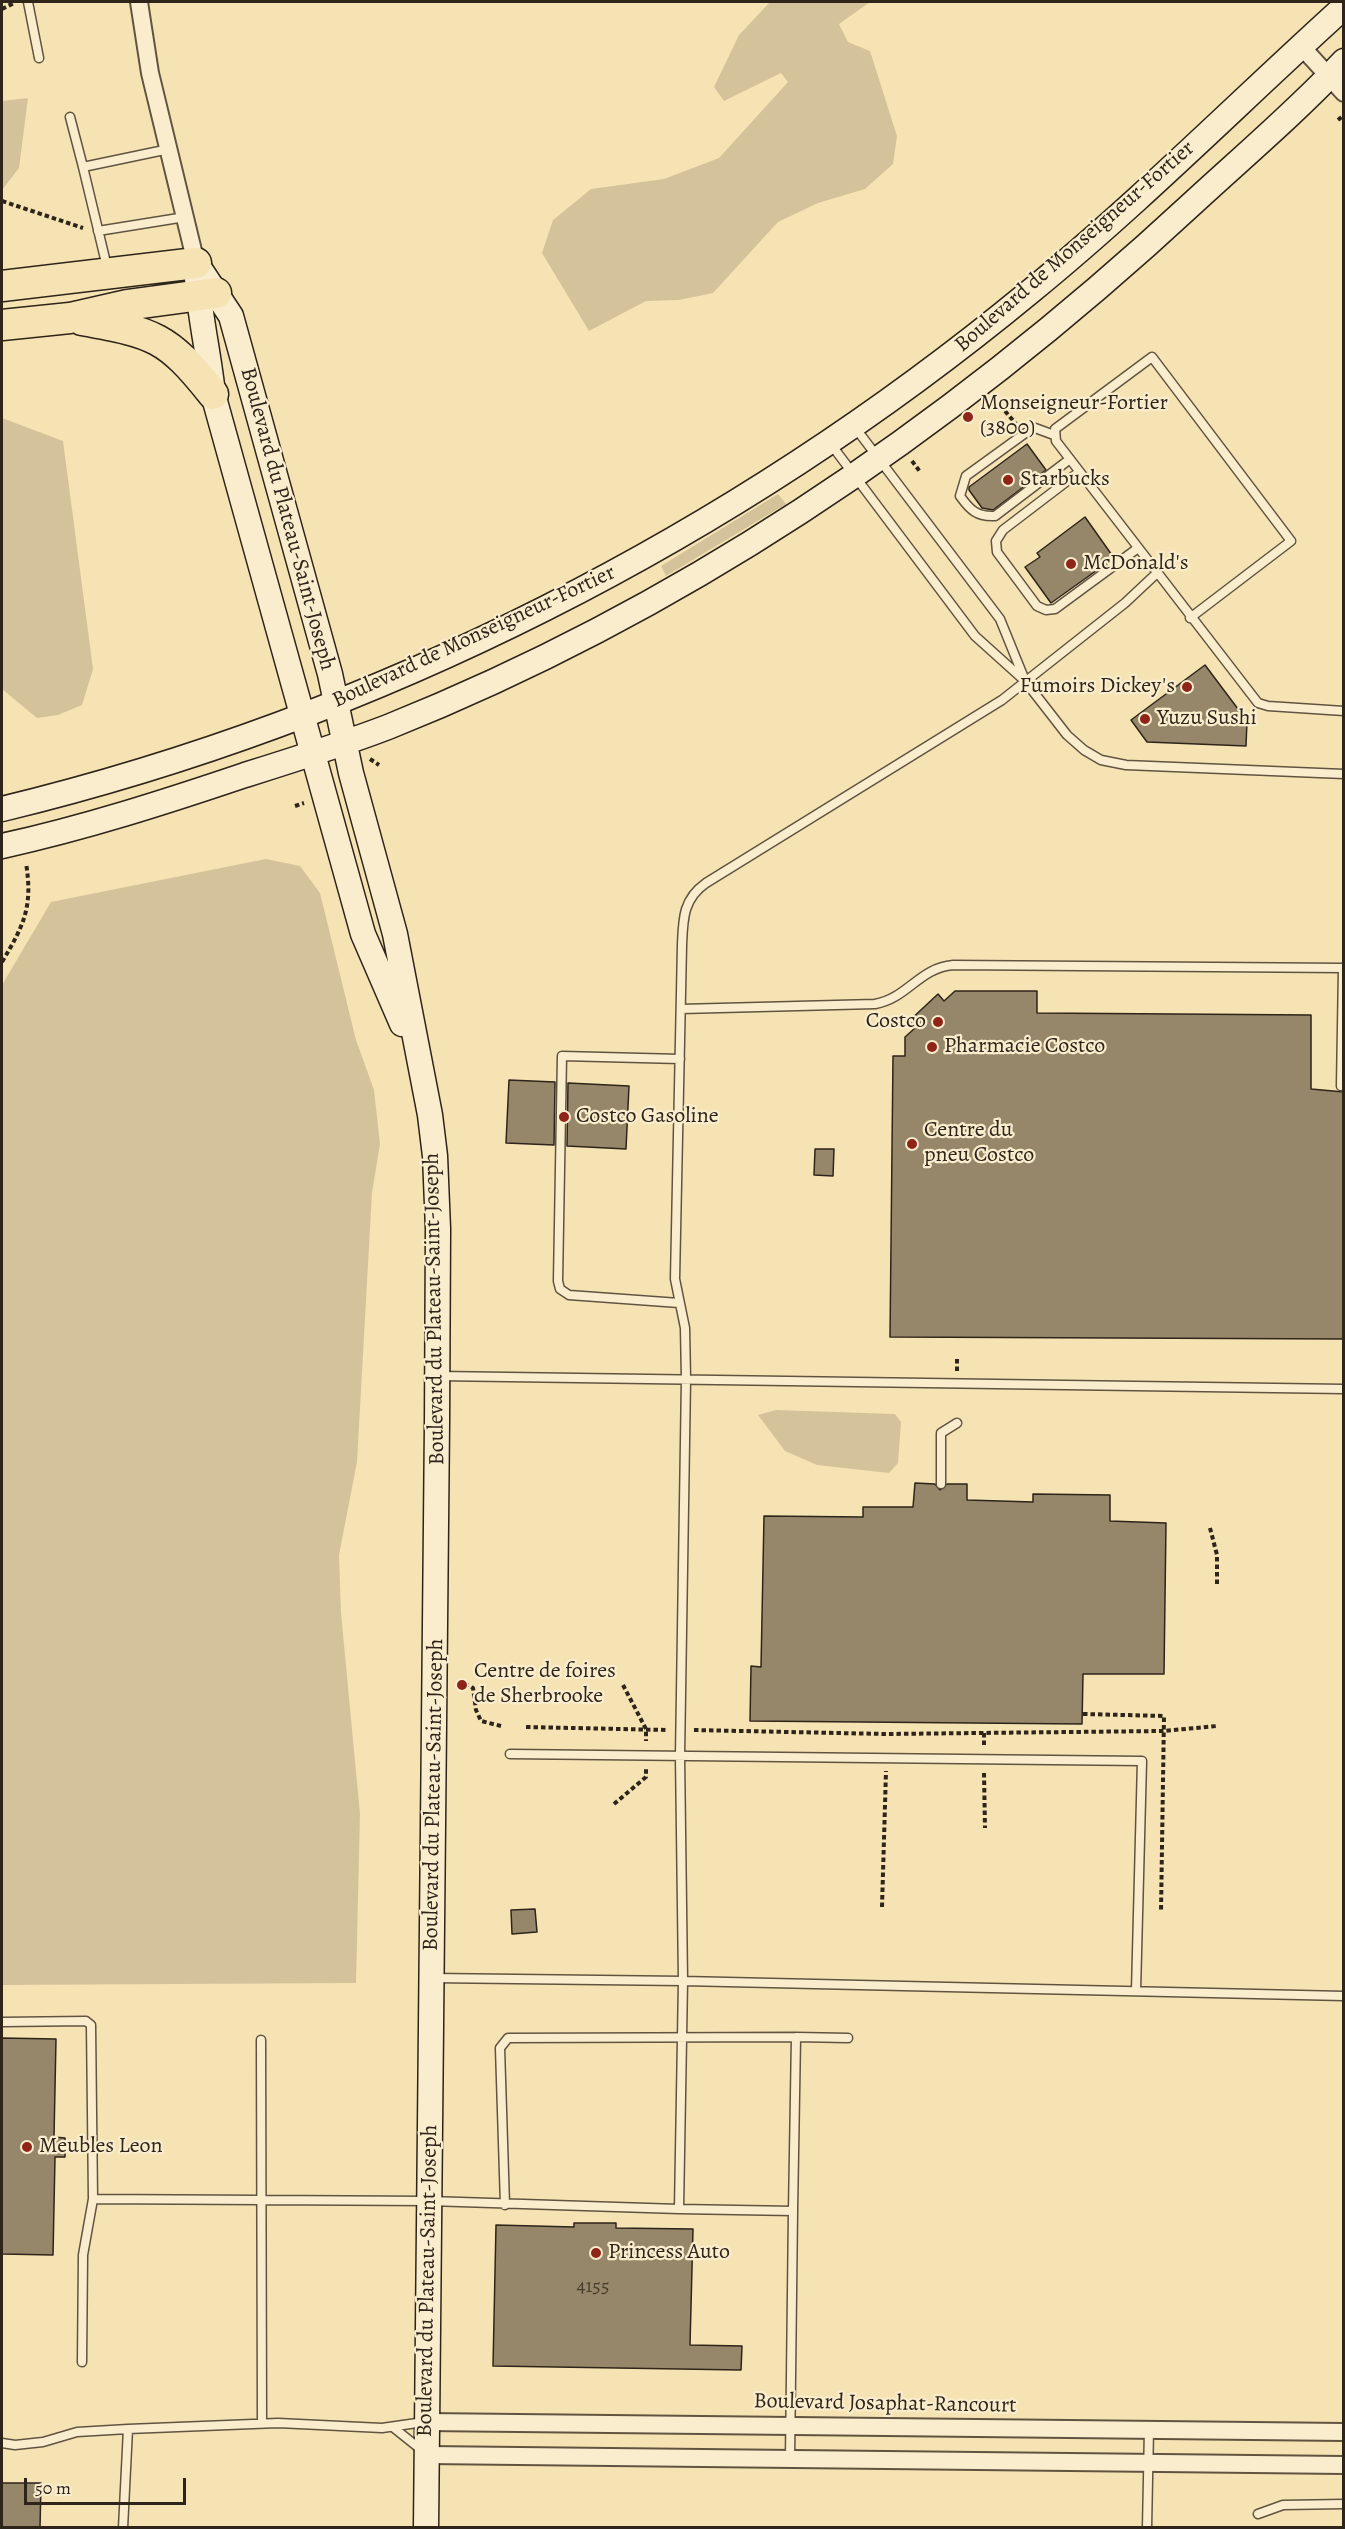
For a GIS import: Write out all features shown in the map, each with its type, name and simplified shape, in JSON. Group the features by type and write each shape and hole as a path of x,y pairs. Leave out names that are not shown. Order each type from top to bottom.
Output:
{"highway":[{"path":"2,286 196,263"},
{"path":"2,325 70,318 127,305 207,294"},
{"path":"70,318 133,330 163,342 190,364 213,394"}],"main road":[{"name":"Boulevard de Monseigneur-Fortier","path":"2,809 150,768 336,703 494,633 593,583 695,527 854,426 960,348 1044,280 1344,8"},
{"name":"Boulevard de Monseigneur-Fortier","path":"12,844 144,808 313,753 445,703 604,627 721,561 854,477 981,384 1078,305 1339,77"},
{"name":"Boulevard du Plateau-Saint-Joseph","path":"196,263 207,294 231,316 336,703 395,934 432,1130 437,1188 437,1376 426,2528"},
{"name":"Boulevard du Plateau-Saint-Joseph","path":"207,294 200,321 209,358 213,394 363,934 419,1065"}],"street":[{"name":"Boulevard du Plateau-Saint-Joseph","path":"139,2 148,65 196,263"},
{"path":"1302,46 1339,77"},
{"name":"Boulevard Josaphat-Rancourt","path":"426,2422 1344,2432"},
{"path":"427,2455 1344,2465"}],"lane":[{"path":"28,2 39,58"},
{"path":"70,117 109,275"},
{"path":"82,167 169,149"},
{"path":"98,231 185,217"},
{"path":"1054,435 1055,429 1152,357 1291,541 1190,618"},
{"path":"854,426 1000,619 1025,681"},
{"path":"1070,459 995,516 976,514 960,496 961,486 966,476 1024,434 1035,429 1054,435 1079,472 1190,618 1258,703 1268,706 1344,711"},
{"path":"829,442 975,636 1025,681 1067,735 1101,760 1126,765 1344,774"},
{"path":"1079,472 1003,530 996,541 997,552 1037,606 1046,610 1055,609 1138,548"},
{"path":"679,2209 683,1980 680,1730 686,1379 685,1328 675,1279 683,915 694,893 975,717 1125,603 1157,573"},
{"path":"681,1009 875,1004 901,996 936,967 953,965 1343,968 1341,1086"},
{"path":"679,1303 569,1294 560,1289 558,1281 562,1056 680,1059"},
{"path":"437,1376 1344,1389"},
{"path":"941,1484 941,1433 957,1423"},
{"path":"510,1755 1142,1761 1136,1991"},
{"path":"432,1978 683,1980 1344,1996"},
{"path":"2,2022 86,2021 91,2025 93,2199 83,2255 82,2362"},
{"path":"790,2458 796,2037"},
{"path":"505,2205 500,2048 508,2038 848,2038"},
{"path":"261,2040 262,2423"},
{"path":"93,2199 429,2201 505,2205 793,2211"},
{"path":"2,2443 15,2445 33,2443 77,2432 128,2429 262,2423 394,2428 426,2422"},
{"path":"394,2428 427,2455"},
{"path":"123,2528 128,2429"},
{"path":"1147,2528 1149,2429"},
{"path":"1258,2514 1283,2505 1344,2504"}],"path":[{"path":"2,9 17,2"},
{"path":"1338,120 1344,115"},
{"path":"2,201 71,224"},
{"path":"912,460 921,473"},
{"path":"295,806 305,803"},
{"path":"2,962 19,933 29,907 29,878 12,844"},
{"path":"1210,1528 1217,1555 1217,1585"},
{"path":"623,1684 646,1729"},
{"path":"462,1685 473,1688 476,1710 482,1721 501,1726"},
{"path":"1083,1714 1164,1716 1161,1912"},
{"path":"526,1726 885,1734 1163,1731 1217,1726"},
{"path":"984,1733 985,1828"},
{"path":"882,1907 885,1734"}],"shaded area":[{"path":"770,2 870,2 839,24 848,42 870,51 897,136 893,164 865,189 818,203 778,222 713,293 679,300 646,301 589,331 542,253 553,220 591,189 664,179 719,158 788,82 781,73 724,101 714,87 739,35"},
{"path":"28,98 19,168 2,190 2,101"},
{"path":"2,418 63,441 93,669 82,705 58,715 37,718 2,689"},
{"path":"778,494 786,504 666,576 661,566"},
{"path":"266,859 300,866 320,893 356,1040 374,1090 380,1144 372,1193 357,1462 339,1555 341,1613 360,1814 356,1983 2,1985 2,985 51,902"},
{"path":"776,1410 895,1414 901,1422 898,1463 889,1473 817,1465 785,1451 758,1415"}],"building":[{"name":"Starbucks","path":"1027,444 1046,470 993,510 982,508 969,487"},
{"name":"McDonald's","path":"1085,517 1114,558 1051,603 1025,567 1040,557 1037,553"},
{"path":"1205,665 1247,721 1246,746 1147,742 1131,720"},
{"path":"955,991 1037,991 1037,1013 1311,1015 1311,1089 1344,1092 1344,1339 890,1337 893,1056 905,1056 905,1037 914,1029 908,1022 938,994 944,1001"},
{"path":"509,1080 555,1082 554,1145 506,1143"},
{"path":"568,1083 629,1086 626,1149 567,1146"},
{"path":"815,1149 834,1149 833,1176 814,1175"},
{"path":"915,1483 935,1484 940,1490 947,1484 967,1484 967,1500 1033,1502 1033,1494 1110,1495 1110,1521 1166,1523 1164,1674 1083,1674 1082,1724 750,1721 751,1666 761,1667 764,1516 863,1517 863,1507 913,1507"},
{"path":"535,1909 537,1932 512,1934 511,1910"},
{"path":"2,2038 56,2039 54,2137 65,2138 65,2157 55,2157 53,2255 2,2254"},
{"path":"574,2223 616,2223 616,2228 693,2229 690,2345 742,2346 741,2370 493,2366 496,2225 574,2227"},
{"path":"2,2483 41,2483 40,2528 2,2528"}],"place":[{"name":"Monseigneur-Fortier (3800)","path":"968,417"},
{"name":"Starbucks","path":"1008,480"},
{"name":"McDonald's","path":"1071,564"},
{"name":"Fumoirs Dickey's","path":"1187,687"},
{"name":"Yuzu Sushi","path":"1145,719"},
{"name":"Costco","path":"938,1022"},
{"name":"Pharmacie Costco","path":"932,1047"},
{"name":"Costco Gasoline","path":"564,1117"},
{"name":"Centre du pneu Costco","path":"912,1144"},
{"name":"Centre de foires de Sherbrooke","path":"462,1685"},
{"name":"Meubles Leon","path":"27,2147"},
{"name":"Princess Auto","path":"596,2253"}]}
